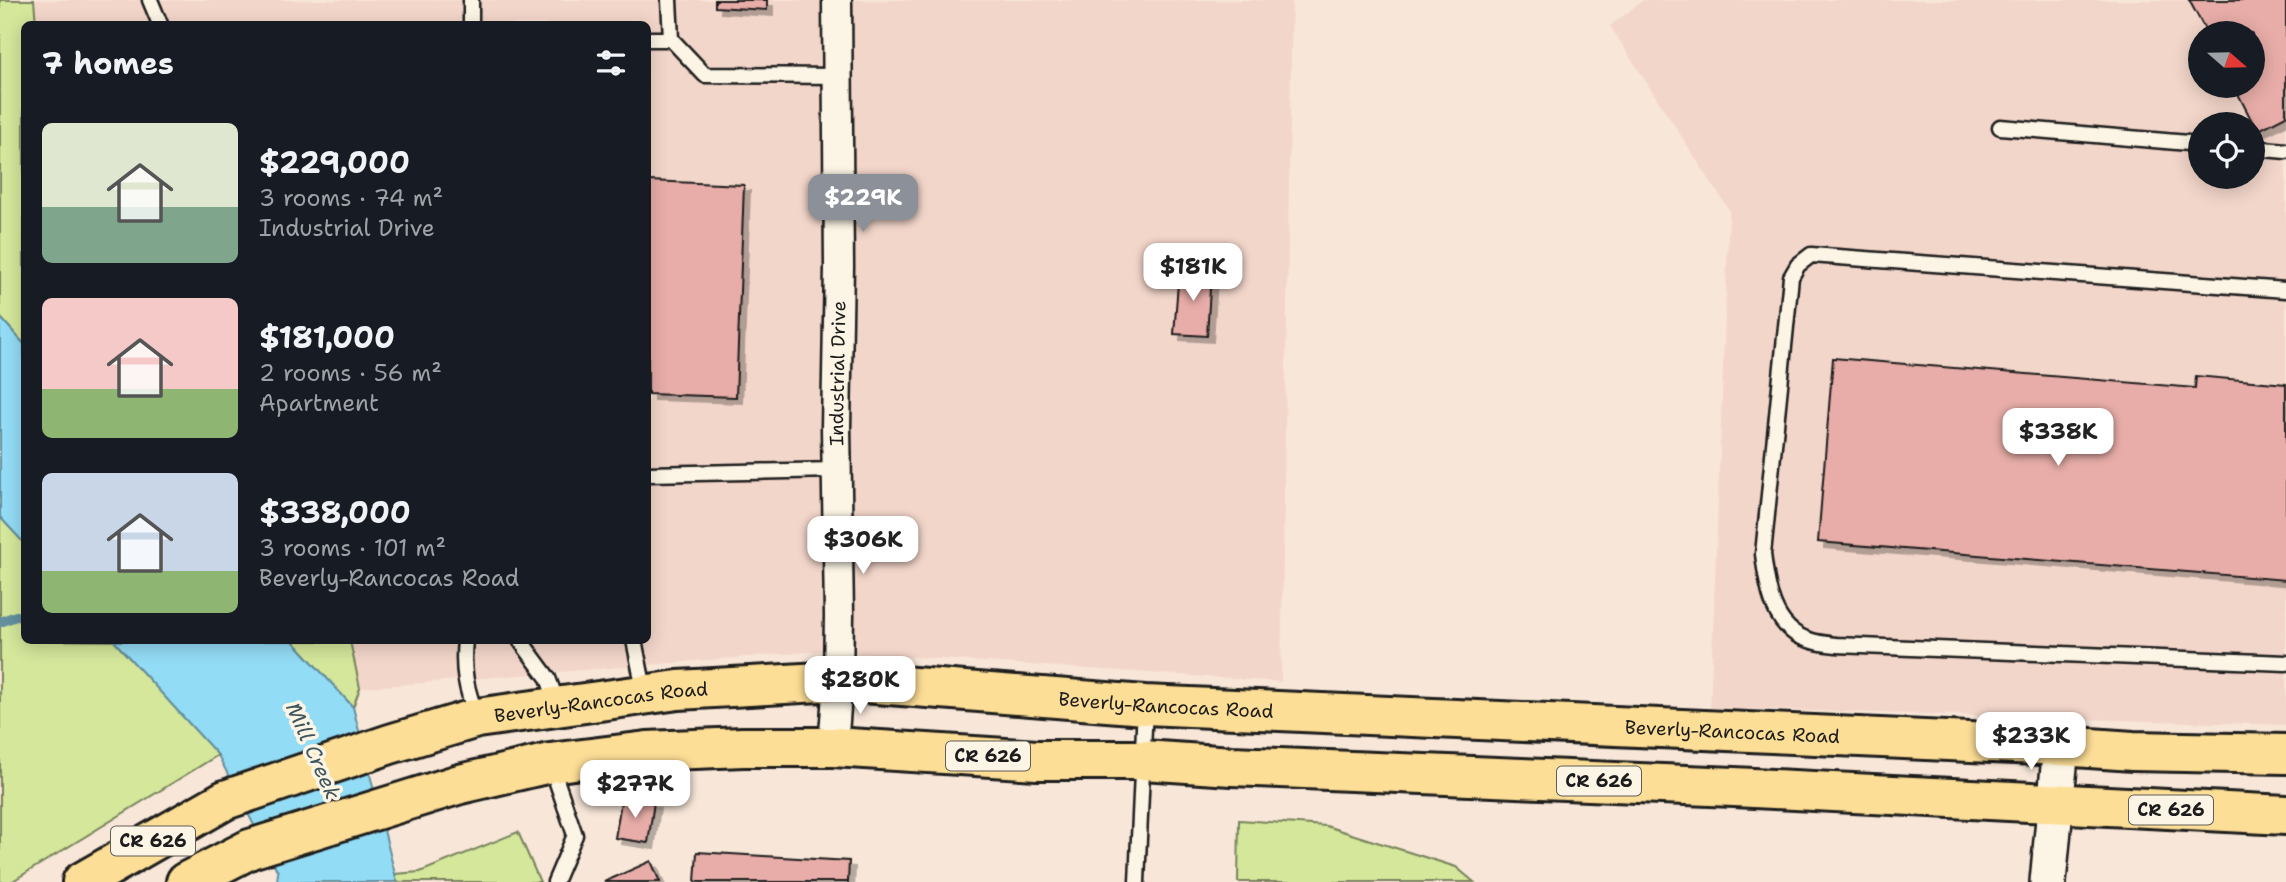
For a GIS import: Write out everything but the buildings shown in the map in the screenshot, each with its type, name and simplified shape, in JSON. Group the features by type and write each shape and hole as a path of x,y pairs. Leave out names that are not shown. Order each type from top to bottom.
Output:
{"main road":[{"name":"Beverly-Rancocas Road","path":"82,882 225,800 390,744 477,718 678,690 838,681 1145,705 2133,751 2286,754"},
{"name":"CR 626","path":"186,882 250,849 460,784 550,763 646,751 743,747 833,747 1037,760 1143,760 2286,815"}],"street":[{"name":"Industrial Drive","path":"833,747 838,681 837,0"},
{"path":"2048,882 2061,746"}],"lane":[{"path":"150,0 159,21"},
{"path":"471,0 471,21"},
{"path":"669,0 671,38 705,75 838,76"},
{"path":"651,39 671,38"},
{"path":"2000,127 2188,143"},
{"path":"2265,149 2286,151"},
{"path":"2286,290 1811,255 1798,265 1791,277 1763,554 1767,587 1782,623 1806,639 1816,642 1836,645 2286,663"},
{"path":"651,474 838,470"},
{"path":"465,644 463,667 468,695 477,718"},
{"path":"523,644 548,678 559,707"},
{"path":"635,644 645,695"},
{"path":"1137,882 1145,705"},
{"path":"550,763 575,835 555,882"}],"shaded area":[{"path":"34,0 1292,0 1281,682 823,651 360,688 351,644 651,644 651,21 36,21"},
{"path":"1643,0 2286,0 2286,725 1710,708 1729,210 1610,26"}],"green space":[{"path":"0,0 34,0 36,21 21,21 21,341 0,317"},
{"path":"0,517 21,540 21,644 117,644 218,755 11,882 0,882"},
{"path":"296,644 351,644 360,688 353,707"},
{"path":"1239,820 1326,826 1456,867 1474,882 1238,882"},
{"path":"518,832 540,882 397,882 395,874 420,872"}],"water":[{"path":"0,317 21,341 21,540 0,517"},
{"name":"Mill Creek","path":"117,644 296,644 353,707 397,882 277,882 278,872 218,755"}],"waterway":[{"path":"0,622 21,617"}]}
